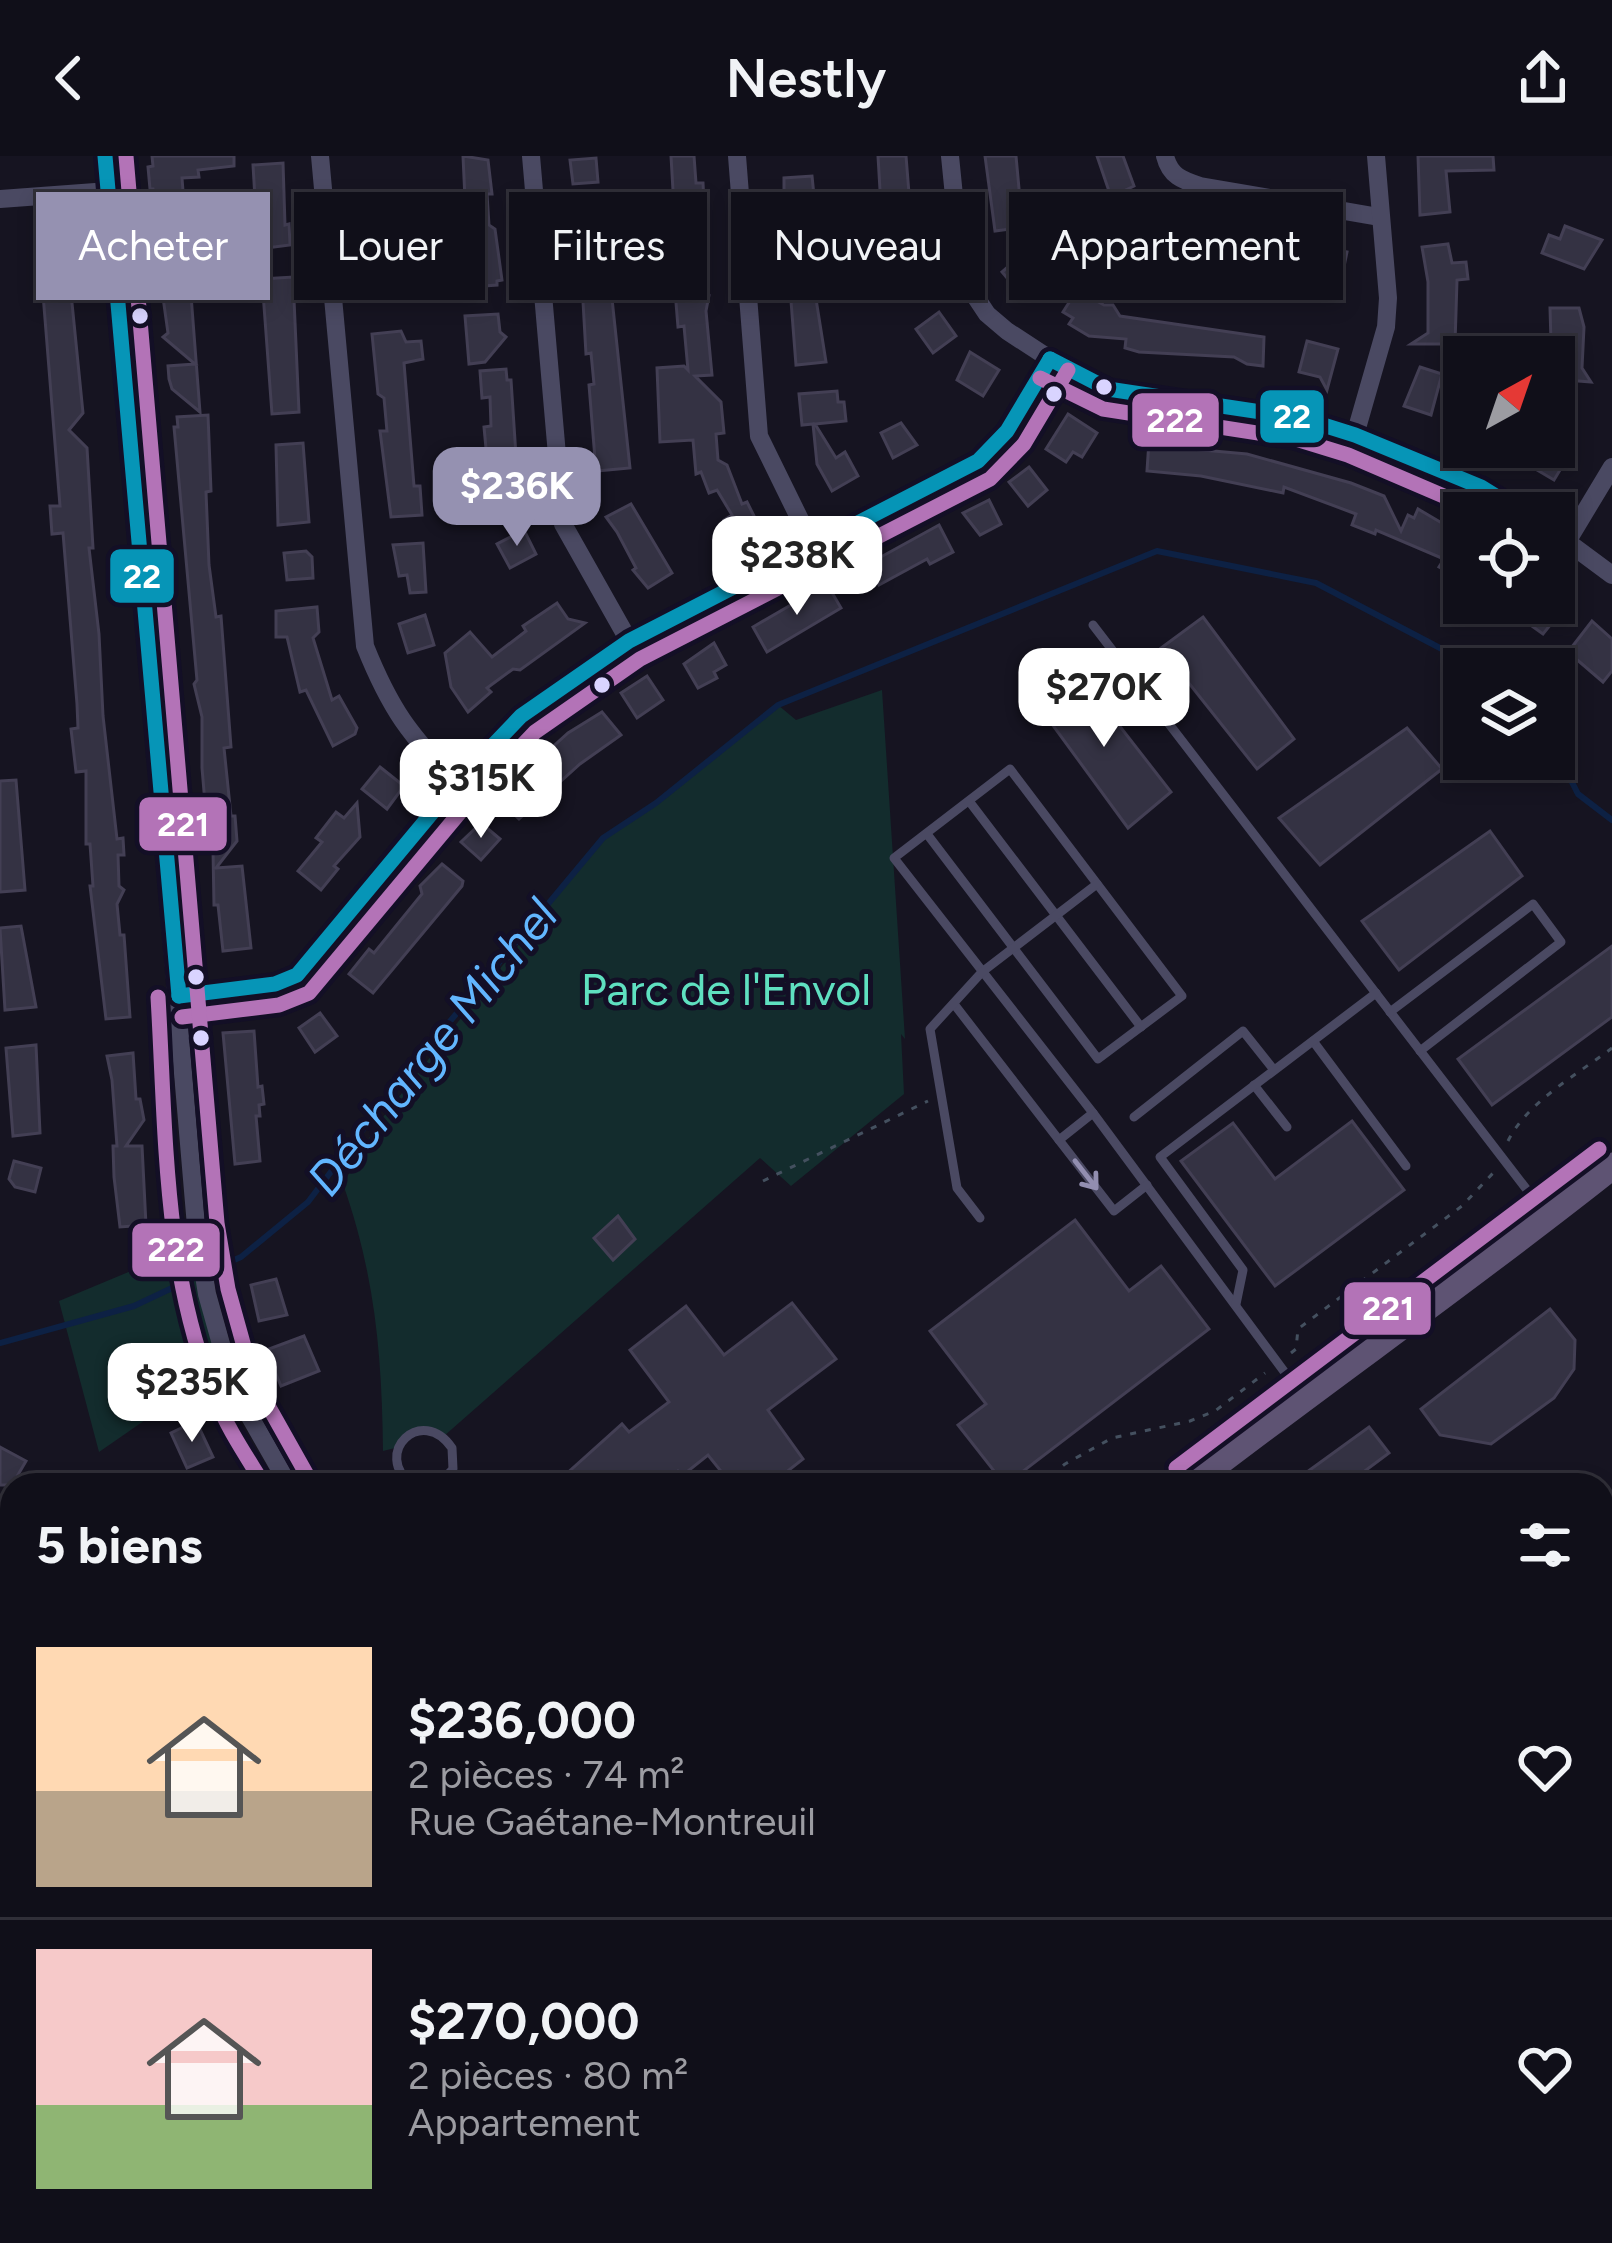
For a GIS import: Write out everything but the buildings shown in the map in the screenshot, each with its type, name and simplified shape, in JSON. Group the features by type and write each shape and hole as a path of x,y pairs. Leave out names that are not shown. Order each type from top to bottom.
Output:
{"main road":[{"path":"1204,1473 1612,1166"}],"street":[{"path":"105,156 196,1226 207,1294 233,1387 283,1473"},
{"path":"320,156 365,646 386,699 410,734 456,784"},
{"path":"531,156 563,524 629,641"},
{"path":"737,156 759,436 812,544"},
{"path":"950,156 970,290 987,314 1050,359 1108,389 1301,418 1355,435 1488,492"},
{"path":"1165,156 1178,178 1200,186 1379,217"},
{"path":"1355,435 1386,327 1388,298 1376,156"},
{"path":"0,199 109,191"},
{"path":"179,996 275,985 297,975 456,784 521,716 629,641 978,461 1007,431 1050,359"},
{"path":"1575,517 1612,466"},
{"path":"1575,547 1612,575"}],"lane":[{"path":"1093,626 1547,1217"},
{"path":"927,834 1098,1059 1183,996 1010,770 894,858 1093,1113 1303,1396"},
{"path":"969,801 1141,1027"},
{"path":"980,1218 957,1188 930,1029 982,972 1097,884"},
{"path":"1390,1012 1533,904 1562,942 1420,1051"},
{"path":"1236,1304 1243,1270 1160,1157 1376,993"},
{"path":"954,1004 1114,1211 1147,1185"},
{"path":"1134,1117 1243,1031 1274,1070"},
{"path":"1313,1041 1406,1166"},
{"path":"1254,1085 1287,1126"},
{"path":"1059,1140 1093,1113"},
{"path":"401,1473 396,1456 403,1440 415,1432 432,1430 449,1441 454,1454 450,1473"}],"path":[{"path":"1507,1142 1542,1102 1612,1048"},
{"path":"763,1180 935,1098"}],"green space":[{"name":"Parc de l'Envol","path":"882,690 905,1039 901,1034 904,1094 791,1186 760,1158 444,1436 422,1430 399,1447 383,1451 375,1316 363,1251 343,1184 376,1126 603,838 676,788 778,705 796,720"},
{"path":"198,1243 226,1364 99,1452 59,1301"}],"waterway":[{"name":"Décharge Michel","path":"218,1267 241,1257 308,1202 396,1086 603,838 656,803 778,705 1157,551 1316,583 1443,650"},
{"name":"Décharge Michel","path":"1571,780 1578,794 1612,820"},
{"name":"Décharge Michel","path":"0,1343 134,1306 189,1280"}],"transit line":[{"name":"22","path":"105,156 179,996"},
{"name":"221","path":"126,156 217,1223 228,1289 253,1379 306,1473"},
{"name":"22","path":"1050,359 1108,389 1301,418 1355,435 1489,492"},
{"name":"22","path":"179,996 275,984 297,975 456,784 521,716 629,641 978,461 1007,431 1050,359"},
{"name":"222","path":"182,1017 279,1005 309,993 472,798 535,732 640,659 990,479 1024,444 1068,370"},
{"name":"222","path":"1040,378 1103,409 1296,439 1348,455 1443,496"},
{"name":"222","path":"158,997 170,1200 185,1300 220,1409 257,1473"},
{"name":"221","path":"1176,1468 1599,1149"}]}
